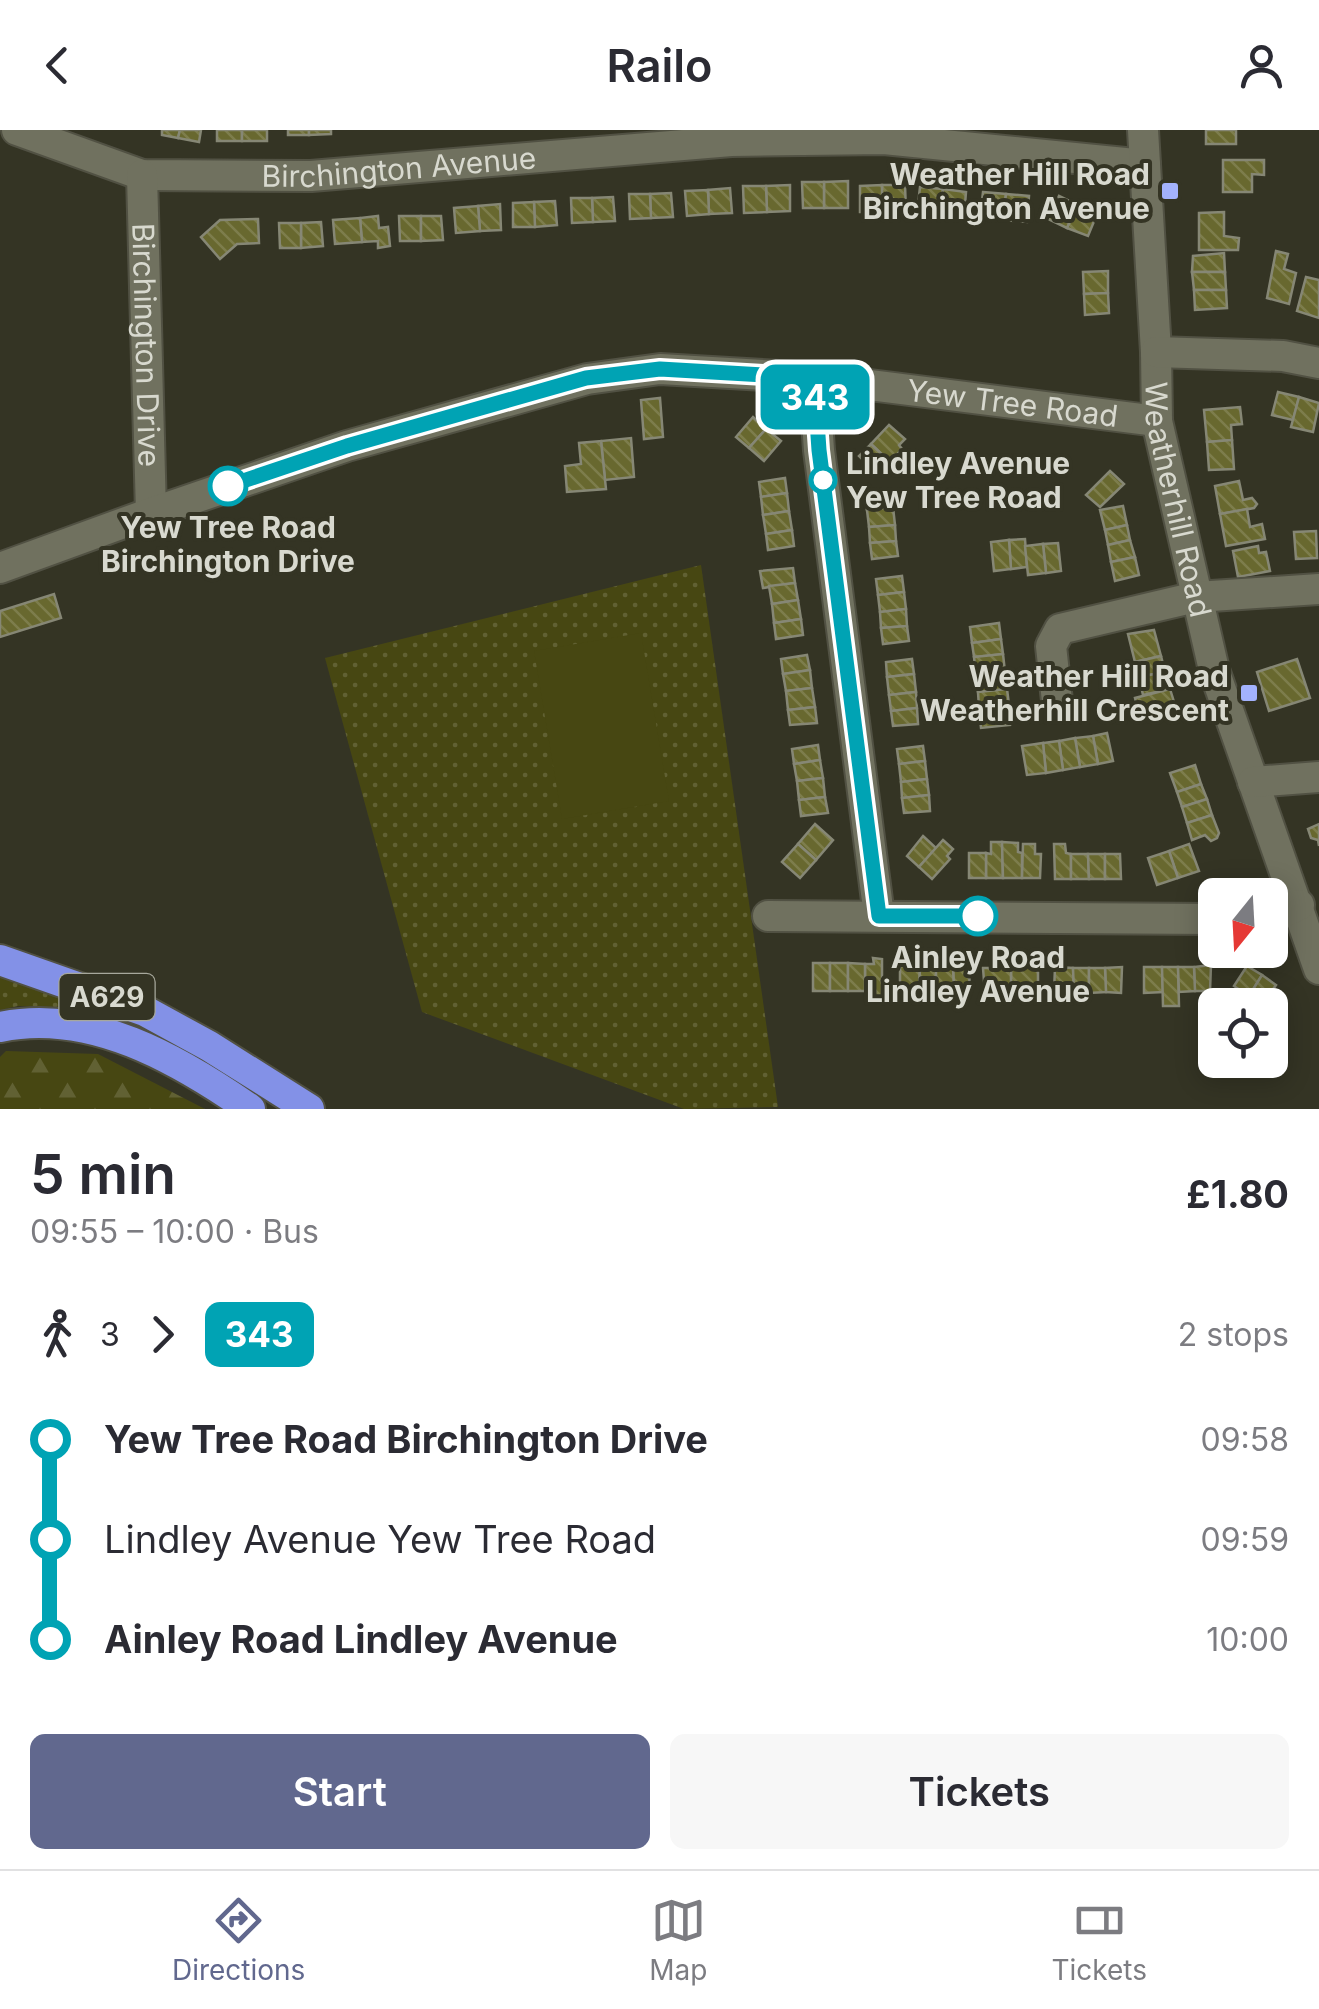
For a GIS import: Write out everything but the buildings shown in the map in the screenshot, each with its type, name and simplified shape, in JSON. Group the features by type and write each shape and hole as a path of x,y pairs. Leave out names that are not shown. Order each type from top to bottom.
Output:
{"highway":[{"name":"A629","path":"0,960 145,1011 309,1109"},
{"name":"A629","path":"0,1028 48,1021 94,1028 162,1057 250,1109"}],"street":[{"name":"Birchington Avenue","path":"17,130 142,175 311,176 731,141 884,139 1145,165"},
{"name":"Weatherhill Road","path":"1143,130 1157,421 1214,670 1319,969"},
{"name":"Birchington Drive","path":"142,175 151,512"},
{"path":"1156,352 1283,356 1319,363"},
{"name":"Yew Tree Road","path":"0,568 347,446 586,378 660,369 814,378 1157,421"},
{"path":"814,378 819,450 879,916"},
{"path":"1057,701 1051,646 1060,629 1196,597 1319,589"},
{"path":"1253,782 1319,777"},
{"path":"1288,910 1299,904"},
{"path":"768,916 1198,918"}],"green space":[{"path":"701,565 778,1107 684,1109 422,1012 325,658"},
{"path":"641,633 669,801 562,819 534,651"},
{"path":"0,976 28,981 77,999 70,1008 18,1006 0,1010"},
{"path":"6,1051 98,1054 205,1109 0,1109 0,1057"}],"bus line":[{"name":"343","path":"228,486 347,446 586,378 660,369 814,378 819,450 879,916 978,916"}],"place":[{"name":"Weather Hill Road Birchington Avenue","path":"1170,191"},
{"name":"Lindley Avenue Yew Tree Road","path":"823,480"},
{"name":"Yew Tree Road Birchington Drive","path":"228,486"},
{"name":"Weather Hill Road Weatherhill Crescent","path":"1249,693"},
{"name":"Ainley Road Lindley Avenue","path":"978,916"}]}
